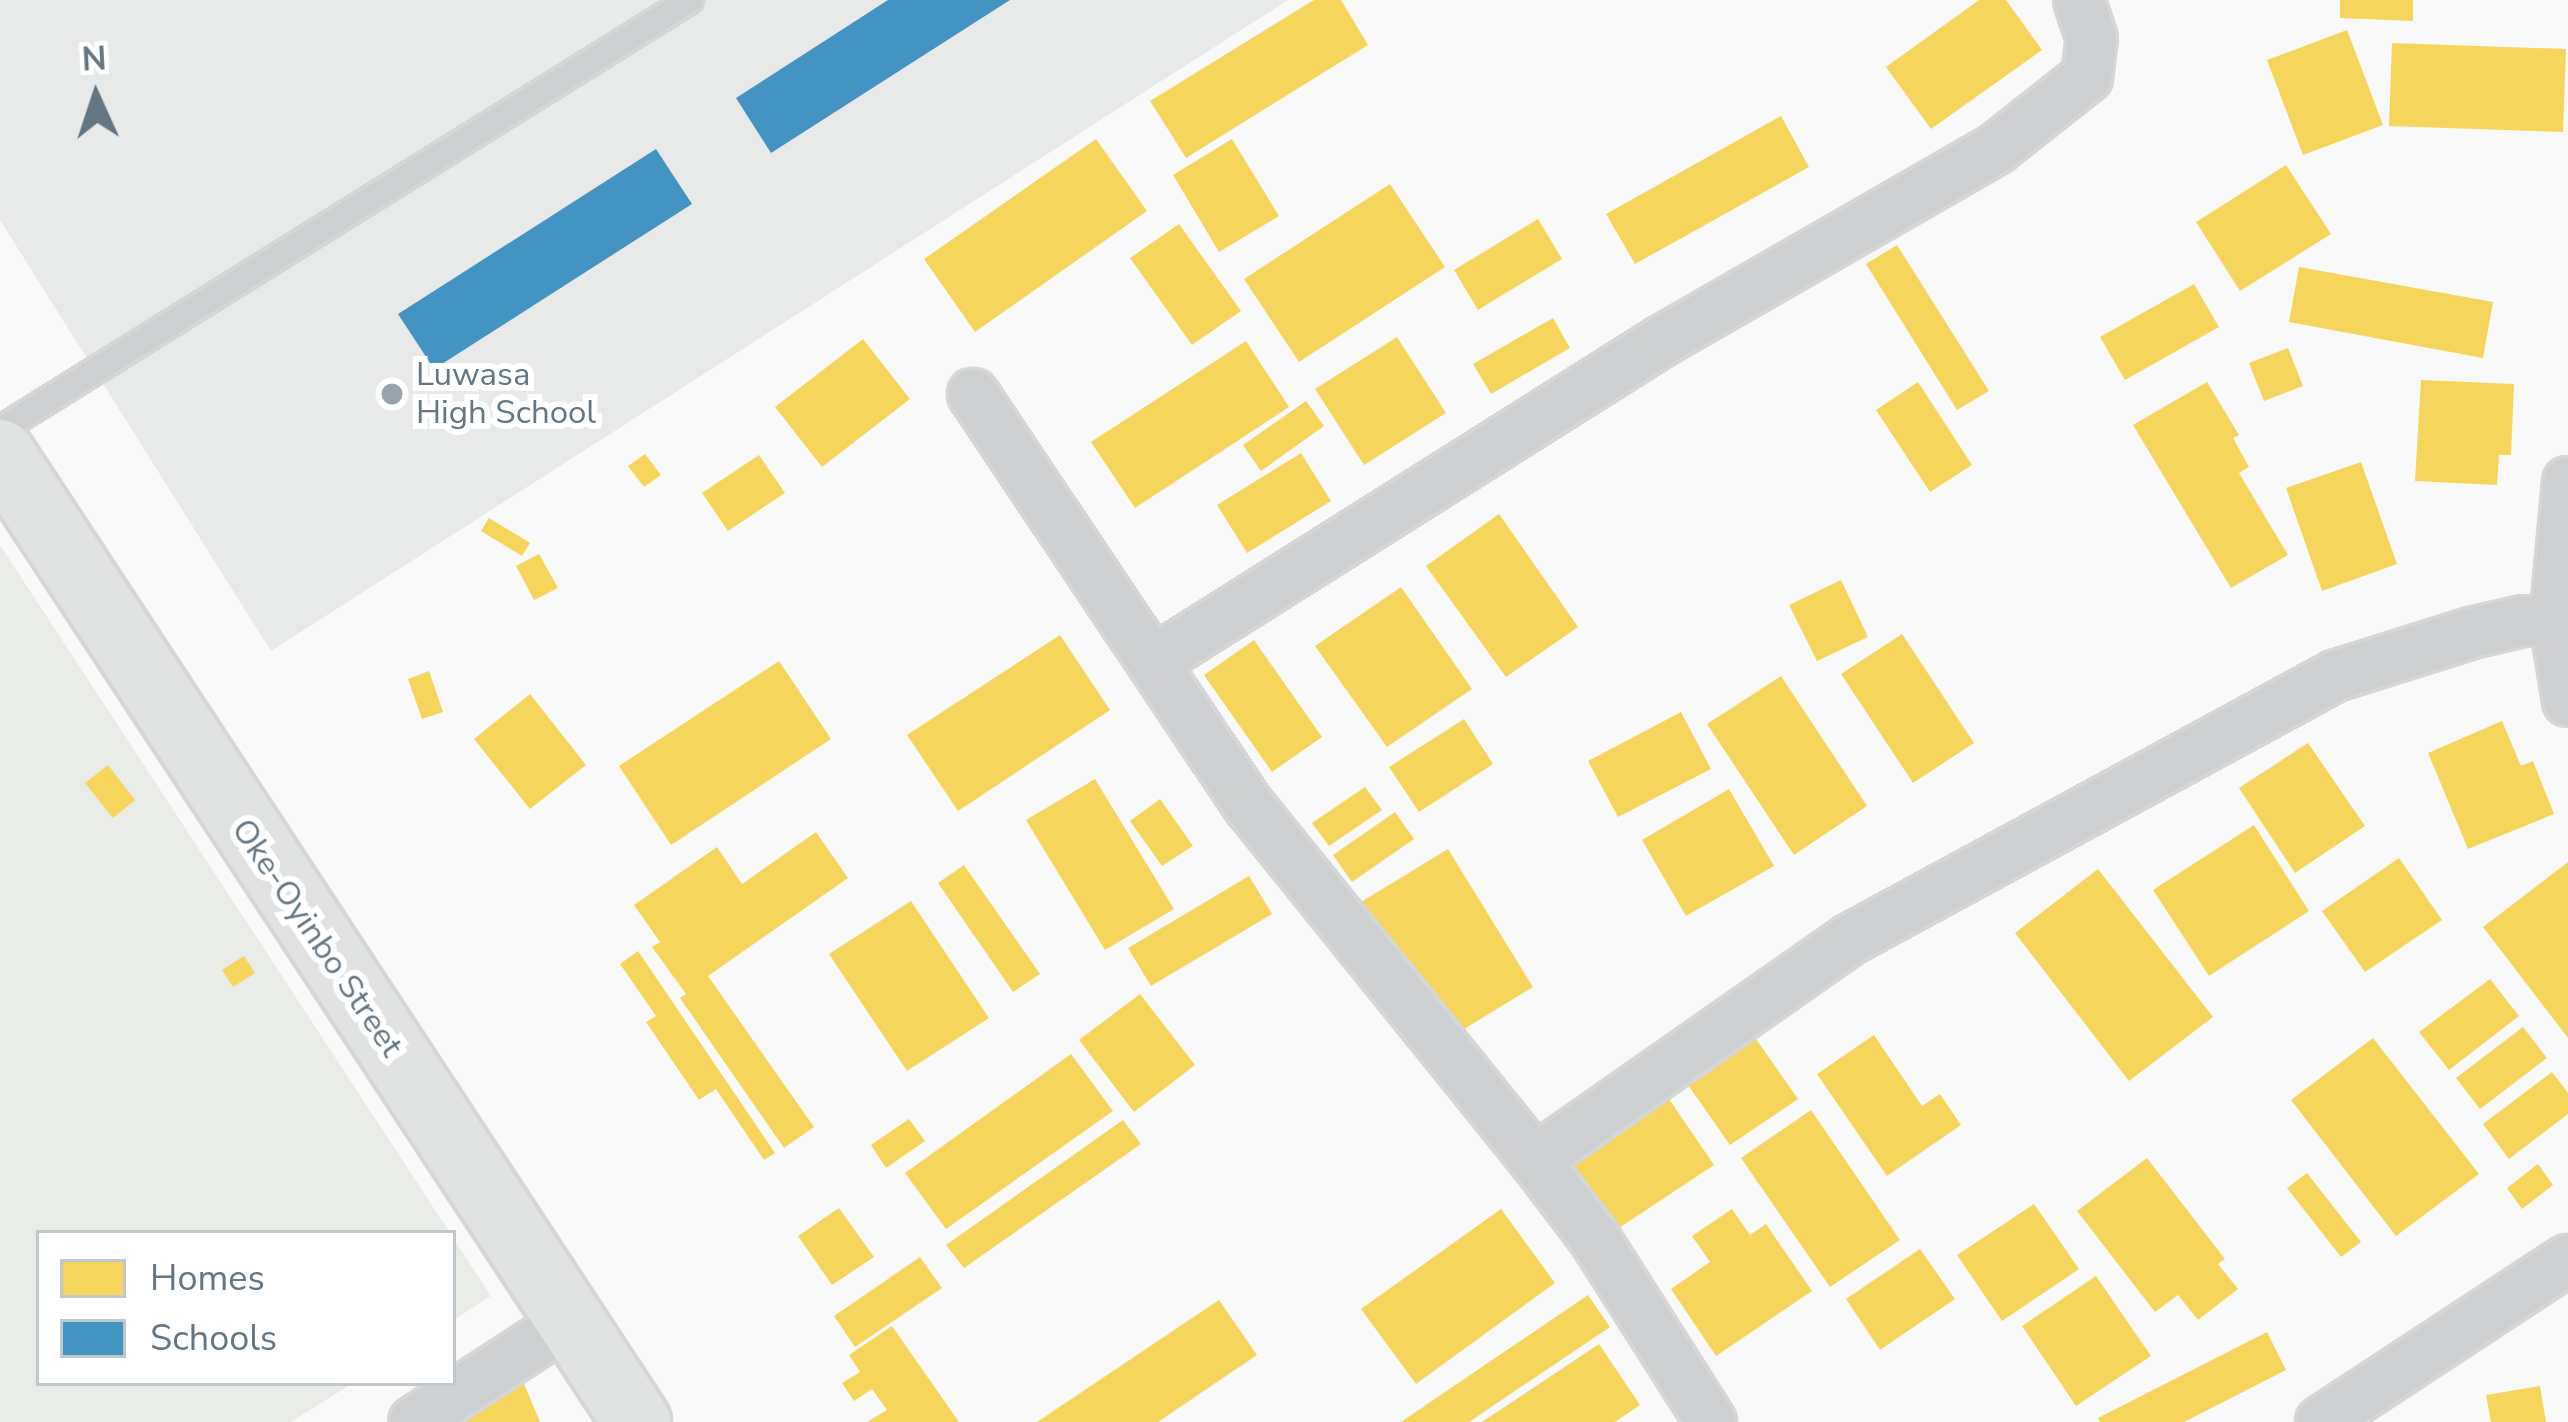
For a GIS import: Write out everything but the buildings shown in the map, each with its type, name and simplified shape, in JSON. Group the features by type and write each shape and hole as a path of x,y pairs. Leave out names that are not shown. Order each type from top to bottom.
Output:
{"main road":[{"name":"Oke-Oyinbo Street","path":"0,453 637,1422"}],"street":[{"path":"1153,662 1662,341 1997,148 2087,77 2092,39 2080,0"},
{"path":"973,394 1250,807 1595,1239 1711,1422"},
{"path":"2567,504 2555,621 2568,701"},
{"path":"1535,1160 1849,940 2335,676 2471,633 2523,621 2555,621"},
{"path":"2321,1422 2568,1260"},
{"path":"414,1422 571,1320"}],"lane":[{"path":"0,430 690,0"}],"shaded area":[{"name":"Luwasa High School","path":"0,0 1288,0 271,651 0,220"},
{"path":"0,545 448,1230 36,1230 36,1386 348,1386 291,1422 0,1422"},
{"path":"456,1243 491,1296 456,1318"}],"place":[{"name":"Luwasa High School","path":"392,394"}]}
